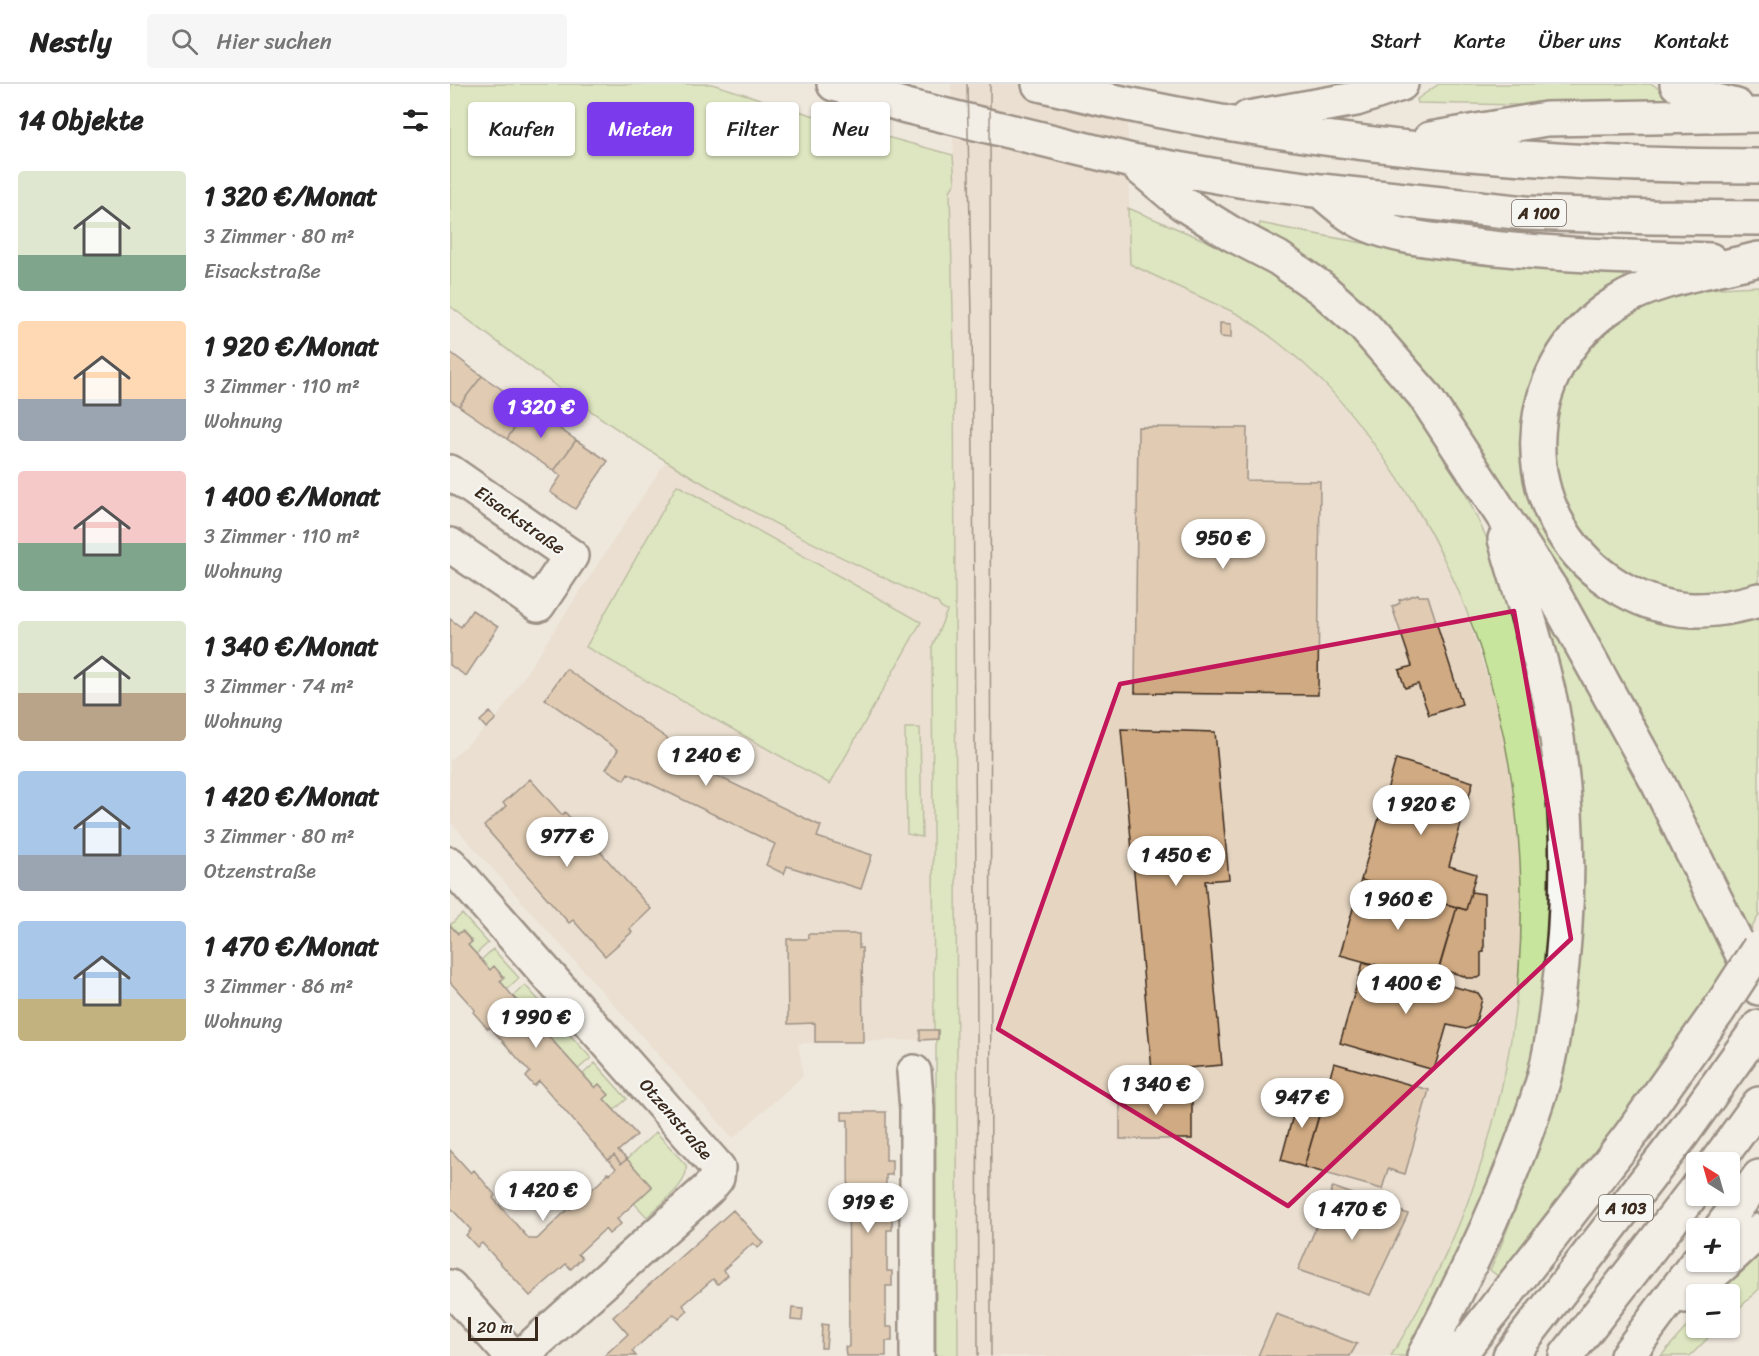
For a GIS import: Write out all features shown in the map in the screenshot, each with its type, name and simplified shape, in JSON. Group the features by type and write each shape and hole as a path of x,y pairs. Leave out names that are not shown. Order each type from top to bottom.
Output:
{"main road":[{"name":"A 100","path":"834,84 906,106 1132,161 1245,181 1525,213 1759,218"},
{"path":"1039,84 1119,104 1218,123 1389,146 1658,166 1759,166"},
{"path":"1218,123 1356,99 1401,84"},
{"path":"1677,84 1705,98 1730,106 1759,109"},
{"path":"1389,146 1546,119 1759,115"},
{"path":"1132,161 1182,203 1232,234 1278,258 1341,304 1364,326 1424,395 1552,591 1689,845 1759,988"},
{"path":"1321,191 1348,214 1368,225 1389,232 1439,241 1522,251 1718,260 1759,259"},
{"path":"1759,259 1640,290 1615,303 1591,321 1571,344 1554,370 1543,397 1537,429 1537,462 1544,492 1557,525 1577,553 1599,574 1628,594 1658,605 1690,610 1727,609 1759,600"},
{"name":"Eisackstraße","path":"450,472 571,556 538,605 450,545"},
{"path":"1424,1356 1475,1259 1517,1158 1541,1090 1550,1053 1563,961 1567,850 1557,744 1536,639 1496,508"},
{"name":"Otzenstraße","path":"450,864 718,1168 717,1178 708,1189 520,1356"},
{"path":"1458,1356 1629,1137 1718,1011 1759,948"},
{"name":"A 103","path":"1510,1356 1677,1142 1759,1027"},
{"path":"914,1072 917,1109 917,1356"},
{"path":"1724,1152 1759,1105"},
{"path":"1728,1218 1759,1177"},
{"name":"A 103","path":"1566,1356 1686,1203"},
{"path":"1740,1249 1759,1231"},
{"path":"1627,1356 1690,1272"},
{"path":"1650,1327 1714,1272"},
{"path":"450,1287 512,1356"}],"highlighted area":[{"path":"1514,611 1571,939 1288,1206 998,1029 1120,684"}],"shaded area":[{"path":"951,84 1127,84 1130,264 1244,317 1303,363 1337,399 1371,441 1401,484 1428,528 1463,603 1496,703 1516,816 1522,902 1517,991 1502,1086 1491,1133 1477,1175 1441,1266 1391,1356 958,1356 954,352 950,191 955,183"},
{"path":"666,461 793,534 938,603 947,611 932,647 934,1029 938,1030 938,1039 798,1043 803,1076 733,1138 450,821 450,760 496,719"}],"green space":[{"path":"450,84 712,84 770,102 706,102 706,156 799,156 799,111 811,115 811,156 890,156 890,138 953,155 955,183 950,191 954,352 958,1356 936,1356 936,1039 938,1039 938,1030 934,1030 932,647 947,611 938,603 834,554 700,482 584,406 450,306"},
{"path":"1439,84 1652,84 1677,102 1672,108 1418,103 1417,99"},
{"path":"1128,208 1223,248 1284,281 1341,326 1414,405 1454,470 1490,545 1531,676 1552,807 1549,975 1524,1108 1412,1356 1391,1356 1422,1303 1460,1221 1490,1134 1508,1055 1519,974 1521,892 1516,810 1502,729 1481,650 1451,574 1413,502 1376,447 1317,376 1267,334 1236,313 1130,264"},
{"path":"1260,223 1441,256 1532,267 1624,273 1624,279 1576,315 1542,360 1524,411 1522,463 1533,514 1560,560 1601,597 1656,621 1682,626 1734,625 1759,619 1759,915 1750,931 1748,928 1744,930 1508,496 1258,229"},
{"path":"1759,286 1759,585 1694,594 1638,580 1595,548 1566,503 1554,451 1560,397 1588,348 1639,308 1682,293"},
{"path":"677,485 921,622 830,784 586,647"},
{"path":"1551,611 1598,696 1730,962 1648,1088 1499,1277 1490,1270 1532,1167 1560,1065 1542,616"},
{"path":"905,728 920,728 922,837 907,834"},
{"path":"462,914 488,943 476,954 468,945 472,941 463,931 458,934 450,925"},
{"path":"493,949 519,978 507,989 500,981 504,977 494,967 490,970 481,960"},
{"path":"525,985 554,1017 541,1028 531,1016 535,1012 526,1002 521,1005 513,996"},
{"path":"559,1023 591,1058 578,1069 547,1034"},
{"path":"595,1063 627,1099 614,1110 604,1099 608,1095 599,1084 595,1088 583,1074"},
{"path":"656,1132 686,1165 686,1172 673,1193 647,1217 634,1203 627,1159"},
{"path":"1759,1254 1759,1289 1740,1307 1740,1284 1728,1284"},
{"path":"1686,1327 1686,1338 1708,1338 1690,1356 1661,1356"}],"building":[{"path":"1220,323 1231,324 1231,338 1220,337"},
{"path":"450,352 482,376 459,406 450,400"},
{"path":"482,376 528,407 507,439 459,406"},
{"path":"528,407 558,425 557,427 576,440 554,471 507,439"},
{"path":"1138,427 1247,428 1246,480 1320,481 1318,695 1135,693"},
{"path":"576,440 608,461 575,509 550,492 561,476 554,471"},
{"path":"1418,594 1428,596 1462,704 1429,715 1418,684 1405,688 1399,670 1412,666 1392,607 1400,603 1399,600"},
{"path":"472,610 498,627 466,676 450,665 450,619 461,627"},
{"path":"566,669 668,739 663,750 821,826 817,837 872,855 861,889 787,866 784,874 766,865 775,844 628,773 624,780 606,769 618,750 545,699"},
{"path":"490,712 496,719 486,728 480,721"},
{"path":"1121,729 1215,732 1229,879 1205,881 1222,1065 1152,1071"},
{"path":"1396,759 1473,782 1449,866 1476,874 1466,910 1361,880"},
{"path":"530,779 562,815 565,812 651,909 630,929 632,932 605,956 573,920 569,923 484,826 506,806 503,803"},
{"path":"1361,880 1457,907 1435,981 1340,955"},
{"path":"1471,892 1484,894 1484,951 1481,953 1481,976 1478,978 1466,978 1439,969 1457,907 1466,910"},
{"path":"450,925 458,934 462,931 472,942 468,945 490,970 494,966 504,978 500,981 521,1005 526,1001 535,1013 531,1016 595,1088 599,1084 609,1095 604,1099 637,1135 618,1151 627,1159 621,1164 614,1155 608,1160 539,1081 534,1086 526,1077 530,1072 490,1027 488,1029 473,1012 475,1010 450,982"},
{"path":"808,934 859,934 859,948 862,948 863,1042 815,1042 815,1023 788,1024 787,939 808,939"},
{"path":"1363,963 1478,993 1482,999 1475,1025 1466,1029 1447,1025 1434,1070 1340,1043"},
{"path":"920,1030 938,1030 938,1039 920,1040"},
{"path":"1334,1063 1429,1090 1405,1174 1388,1169 1382,1189 1304,1167"},
{"path":"1299,1093 1324,1099 1304,1167 1281,1160"},
{"path":"1120,1094 1192,1094 1192,1139 1120,1139"},
{"path":"842,1112 886,1112 886,1160 892,1160 892,1175 886,1175 886,1216 892,1216 892,1230 887,1230 887,1271 892,1271 892,1286 886,1286 886,1327 892,1327 892,1341 886,1341 886,1356 846,1356 845,1347 849,1347 848,1120 842,1120"},
{"path":"450,1150 471,1173 474,1170 495,1195 493,1198 529,1239 537,1239 607,1173 610,1174 616,1168 608,1160 614,1155 621,1164 627,1159 652,1187 617,1219 621,1224 609,1234 605,1229 578,1254 582,1258 571,1269 566,1264 530,1296 482,1243 477,1247 466,1235 471,1230 450,1207"},
{"path":"1333,1187 1408,1214 1370,1295 1298,1270"},
{"path":"733,1210 763,1243 758,1248 753,1243 723,1270 728,1275 718,1284 713,1279 683,1305 688,1311 679,1319 674,1314 632,1351 636,1356 604,1356 628,1334 613,1317"},
{"path":"792,1308 803,1309 802,1321 791,1320"},
{"path":"1276,1314 1357,1344 1350,1356 1258,1356"},
{"path":"822,1324 828,1325 826,1348 821,1348"}],"tram line":[{"path":"967,84 972,315 978,1356"},
{"path":"990,84 991,1356"}]}
